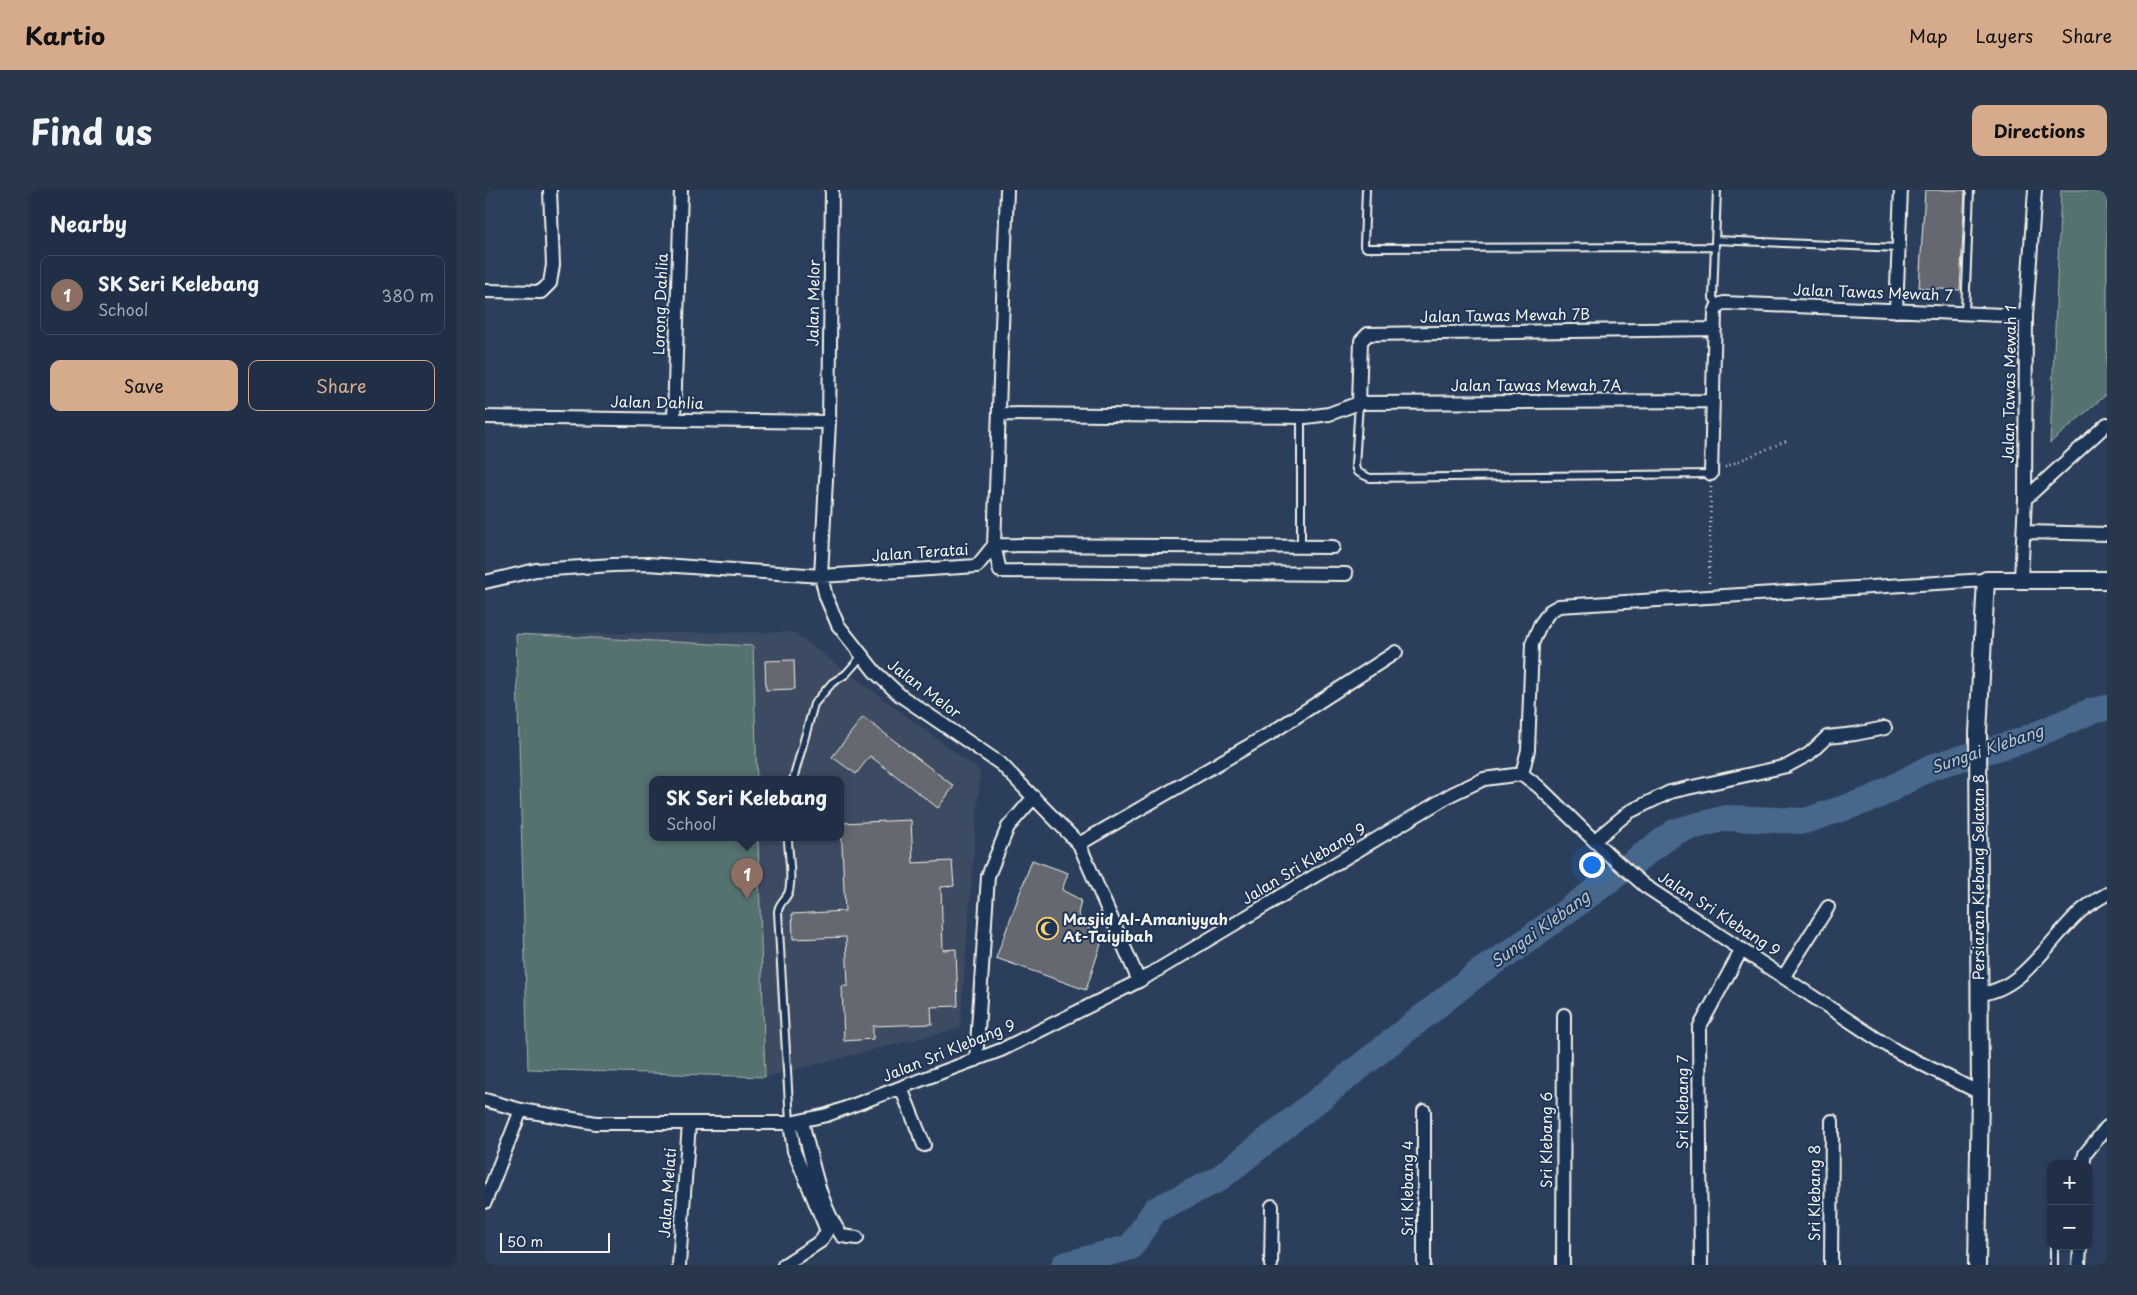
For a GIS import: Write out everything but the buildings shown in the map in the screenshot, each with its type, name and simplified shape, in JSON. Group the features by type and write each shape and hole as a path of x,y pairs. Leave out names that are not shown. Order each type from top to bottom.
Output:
{"street":[{"path":"485,291 541,292 550,283 553,265 550,190"},
{"name":"Lorong Dahlia","path":"674,419 681,190"},
{"name":"Jalan Melor","path":"832,190 829,422 821,576 826,597 838,625 861,657 901,696 1001,764 1079,844 1139,981"},
{"path":"1007,190 994,545 1000,571 1346,574"},
{"path":"1896,310 1901,190"},
{"name":"Jalan Tawas Mewah 1","path":"2021,579 2025,499 2026,316 2035,190"},
{"name":"Jalan Tawas Mewah 7","path":"1718,305 1724,303 2026,316"},
{"path":"1711,474 1715,329 1718,305"},
{"name":"Jalan Tawas Mewah 7B","path":"1359,404 1361,341 1368,334 1715,329"},
{"name":"Jalan Tawas Mewah 7A","path":"999,414 1301,417 1329,414 1359,404 1713,400"},
{"name":"Jalan Dahlia","path":"485,417 829,422"},
{"path":"2025,499 2107,424"},
{"path":"2024,532 2104,531"},
{"path":"994,545 1333,547"},
{"name":"Jalan Teratai","path":"485,582 536,570 648,564 821,576 977,566 994,545"},
{"path":"1522,774 1529,740 1532,644 1540,625 1550,611 1559,606 1986,580 2107,580"},
{"name":"Persiaran Klebang Selatan 8","path":"1977,1265 1980,1093 1977,734 1986,580"},
{"path":"1079,844 1271,733 1396,652"},
{"path":"1595,840 1629,812 1671,792 1787,766 1809,754 1827,737 1885,728"},
{"name":"Jalan Sri Klebang 9","path":"485,1100 521,1110 596,1123 796,1122 827,1115 976,1060 1139,981 1452,794 1484,779 1522,774 1539,787 1645,886 1898,1052 1980,1093"},
{"path":"976,1060 988,876 1008,827 1034,797"},
{"path":"1979,994 1990,993 2017,977 2042,956 2054,939 2081,911 2107,894"},
{"path":"1784,976 1828,908"},
{"name":"Sri Klebang 7","path":"1701,1265 1699,1028 1743,949"},
{"name":"Sri Klebang 6","path":"1563,1265 1564,1015"},
{"path":"901,1088 924,1145"},
{"path":"485,1202 521,1110"},
{"name":"Sri Klebang 4","path":"1424,1111 1424,1265"},
{"name":"Sri Klebang 8","path":"1831,1265 1832,1121"},
{"path":"796,1122 835,1227 842,1236 857,1238"},
{"path":"784,1265 821,1241 827,1231 794,1151 796,1122"},
{"name":"Jalan Melati","path":"679,1265 689,1123"},
{"path":"2084,1160 2085,1154 2107,1127"},
{"path":"1271,1265 1272,1206"},
{"path":"2079,1265 2080,1250"}],"lane":[{"path":"1367,190 1364,246 1367,248 1715,244 1899,248"},
{"path":"1717,190 1713,298 1718,305"},
{"path":"1965,313 1970,190"},
{"path":"1359,404 1355,466 1357,472 1370,478 1711,474"},
{"path":"1301,417 1301,546"},
{"path":"794,776 814,704 832,683 846,674 861,657"},
{"path":"787,841 789,888 787,896 779,905 778,912 796,1122"},
{"path":"2054,1250 2054,1265"}],"path":[{"path":"1708,598 1711,474 1786,441"}],"shaded area":[{"path":"793,632 980,771 960,1028 765,1077 528,1069 516,634"}],"green space":[{"path":"2061,190 2107,190 2107,394 2050,443"},
{"path":"516,634 753,646 757,776 649,776 649,841 758,841 765,1077 528,1069"}],"waterway":[{"name":"Sungai Klebang","path":"1064,1265 1131,1247 1155,1210 1217,1180 1482,970 1511,952 1676,831 1726,818 1805,821 1874,798 1931,767 2021,741 2091,711 2107,708"}],"place":[{"name":"SK Seri Kelebang","path":"747,899"},
{"name":"Masjid Al-Amaniyyah At-Taiyibah","path":"1047,929"}]}
